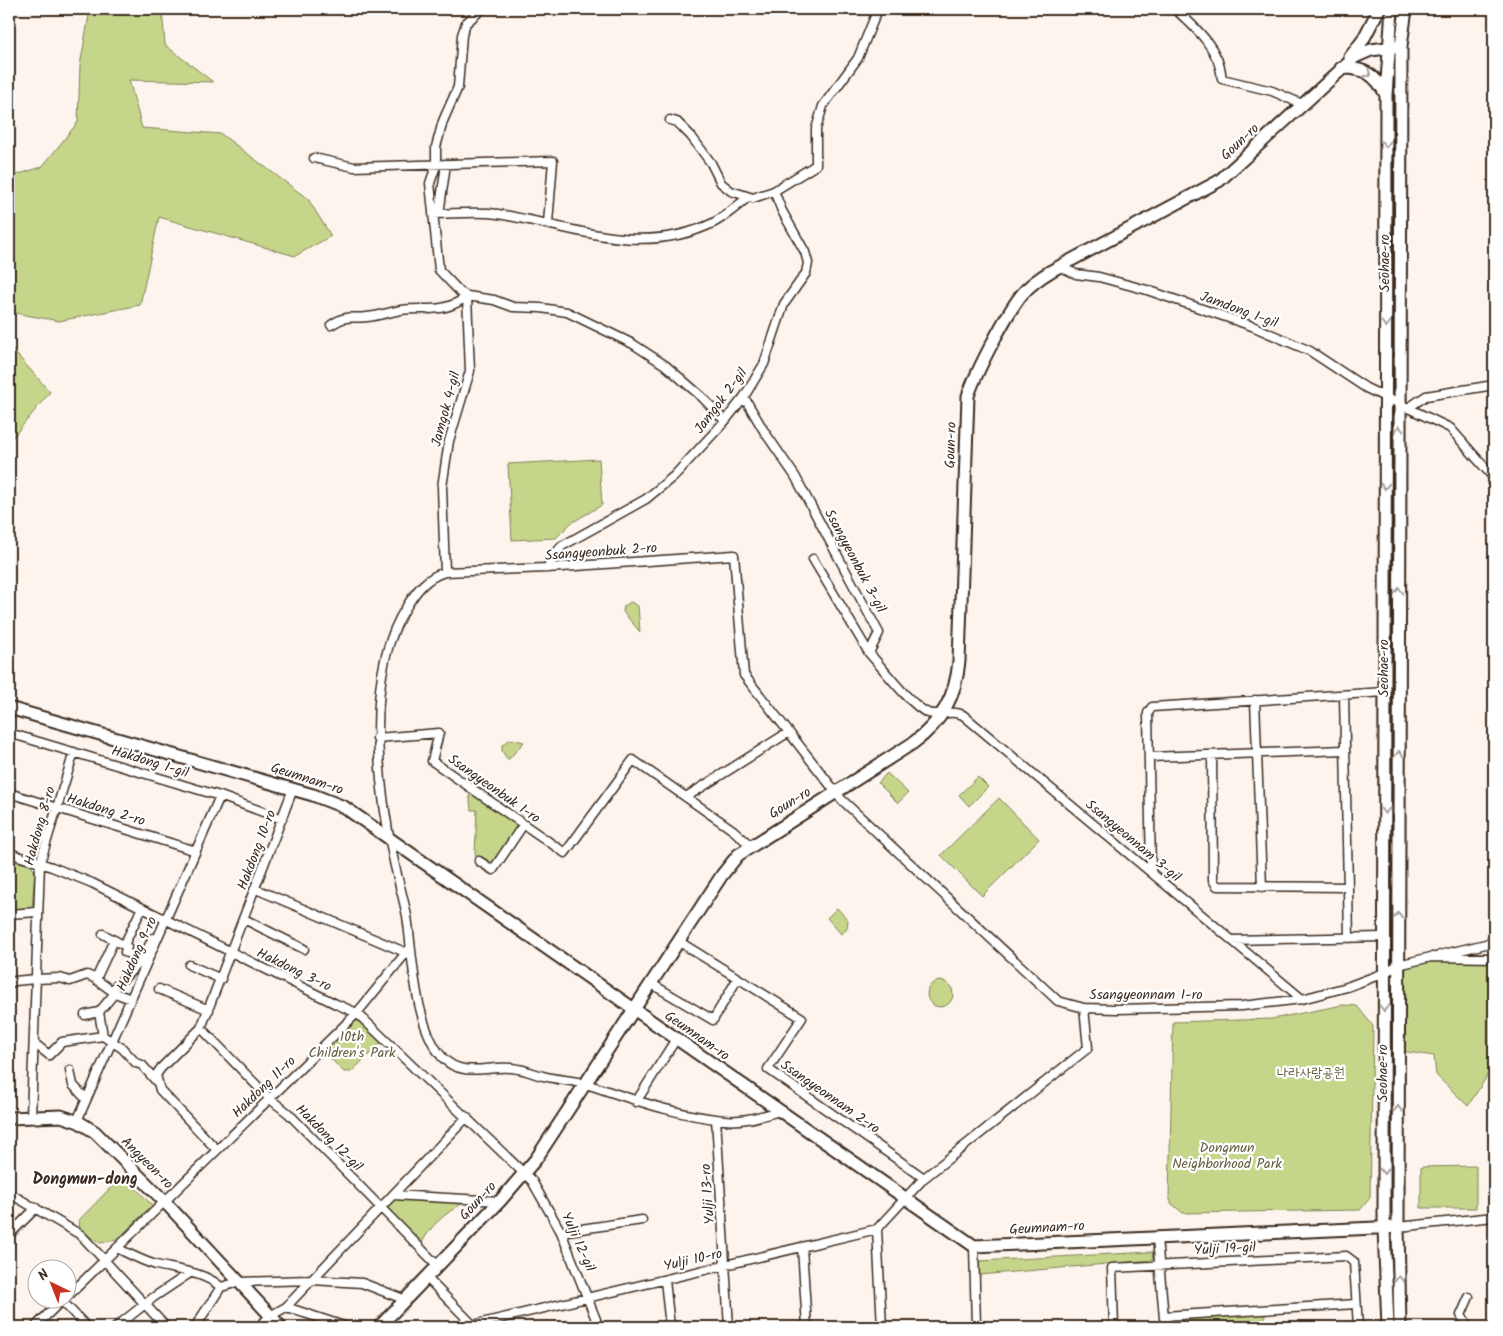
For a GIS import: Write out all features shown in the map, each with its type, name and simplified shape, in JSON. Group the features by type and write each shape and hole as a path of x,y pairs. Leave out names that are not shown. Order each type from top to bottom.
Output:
{"street":[{"path":"482,9 466,23 462,35 458,88 443,121 436,147 436,164 430,183 436,214 439,270 460,292 467,296 494,300 513,307 541,308 567,312 633,344 665,365 702,397 725,421"},
{"path":"670,120 677,122 691,136 711,163 721,182 731,190 747,198 760,197 774,191 816,165 816,129 823,106 858,58 878,9"},
{"path":"1175,9 1215,52 1220,65 1222,79 1272,91 1302,104"},
{"path":"1341,68 1363,40 1379,9"},
{"name":"Seohae-ro","path":"1388,1327 1384,1228 1386,95 1392,9"},
{"name":"Seohae-ro","path":"1400,1327 1398,965 1403,406 1401,46 1406,9"},
{"name":"Goun-ro","path":"379,1327 500,1201 550,1140 650,983 729,864 750,845 918,740 944,712 954,691 960,661 968,396 976,377 1020,298 1039,278 1211,186 1230,171 1341,68 1364,52 1401,46"},
{"path":"1341,68 1363,69 1375,78 1386,95"},
{"path":"314,158 354,167 553,161 548,223"},
{"path":"436,214 446,164"},
{"name":"Jamgok 2-gil","path":"547,568 554,554 562,546 646,499 674,476 725,421 744,396 764,364 784,304 806,273 808,263 805,252 782,211 774,191"},
{"path":"436,214 495,214 548,223 594,236 636,240 668,237 714,222 747,198"},
{"name":"Jamdong 1-gil","path":"1060,267 1076,274 1099,277 1147,290 1252,326 1310,351 1366,388 1450,428 1494,478"},
{"path":"331,325 344,317 367,317 402,310 440,309 459,302 467,296"},
{"name":"Jamgok 4-gil","path":"445,572 442,487 449,441 470,372 467,296"},
{"path":"1403,406 1426,396 1494,385"},
{"name":"Ssangyeonbuk 3-gil","path":"744,396 764,431 796,476 879,633 869,654"},
{"name":"Ssangyeonbuk 2-ro","path":"389,838 376,738 386,656 394,628 420,588 434,577 445,572 547,568 734,555 744,675 789,732"},
{"path":"813,559 869,654 917,706 931,713 944,712"},
{"name":"Seohae-ro","path":"1151,872 1148,713 1153,706 1385,692"},
{"path":"1344,695 1348,938"},
{"path":"1255,700 1262,887"},
{"name":"Geumnam-ro","path":"9,708 293,789 344,807 974,1246 1398,1227"},
{"name":"Ssangyeonnam 3-gil","path":"944,712 955,712 964,716 1302,999"},
{"path":"750,845 733,830 686,797 789,732"},
{"name":"Ssangyeonnam 1-ro","path":"789,732 835,793 1050,996 1058,1001 1084,1008 1183,1009 1242,1006 1302,999 1384,973 1398,965 1431,957"},
{"name":"Hakdong 1-gil","path":"9,733 220,796 282,820"},
{"name":"Ssangyeonbuk 1-ro","path":"376,738 439,733 432,761 523,826 565,853 633,760 686,797"},
{"path":"1149,757 1345,750"},
{"name":"Hakdong 8-ro","path":"31,1117 40,863 74,752"},
{"path":"1212,755 1213,880 1219,887 1348,887"},
{"name":"Hakdong 10-ro","path":"156,1080 161,1068 201,1028 232,953 293,789"},
{"name":"Hakdong 2-ro","path":"9,793 196,851"},
{"name":"Hakdong 9-ro","path":"77,1121 112,1042 144,962 157,939 220,796"},
{"path":"479,860 493,870 523,826"},
{"path":"389,838 406,914 409,950 423,1016 436,1048 449,1063 457,1068 467,1070 517,1068 541,1076 586,1084 636,1102 675,1112 716,1119 741,1120 780,1112"},
{"name":"Hakdong 3-ro","path":"9,854 40,863 92,883 358,1013 524,1173"},
{"path":"256,889 409,950"},
{"path":"124,945 142,908"},
{"path":"9,914 37,912"},
{"path":"244,919 304,949"},
{"path":"85,1015 99,1012 113,992 144,962 125,952 127,947 103,934"},
{"path":"1231,940 1384,937"},
{"path":"96,979 114,940"},
{"name":"Ssangyeonnam 2-ro","path":"678,941 802,1018 768,1069 924,1178"},
{"path":"1431,957 1494,942"},
{"name":"Hakdong 11-ro","path":"78,1286 358,1013 409,950"},
{"path":"1431,957 1494,958"},
{"path":"189,965 221,979"},
{"path":"9,984 15,981 35,979 60,978 70,981 87,975 96,979 113,992 130,999"},
{"path":"650,983 713,1020 738,978"},
{"path":"159,989 209,1010"},
{"path":"882,1327 877,1229 924,1178 1088,1048 1084,1008"},
{"path":"99,1012 103,1036"},
{"name":"Hakdong 12-gil","path":"201,1028 270,1099 288,1113 438,1266"},
{"path":"34,1042 49,1055 62,1042 103,1036 122,1048 136,1063 142,1065 156,1080 160,1090 218,1150"},
{"path":"636,1102 676,1039"},
{"path":"70,1070 73,1085 86,1099"},
{"name":"Angyeon-ro","path":"9,1118 57,1116 77,1121 100,1136 164,1201 281,1327"},
{"path":"259,1327 270,1316 286,1307 467,1117"},
{"name":"Yulji 13-ro","path":"716,1119 729,1327"},
{"name":"Yulji 12-gil","path":"524,1173 539,1192 561,1232 599,1327"},
{"path":"393,1194 500,1201"},
{"path":"9,1195 36,1208 81,1235 166,1327"},
{"path":"9,1235 36,1208"},
{"path":"1398,1227 1494,1217"},
{"path":"561,1232 642,1220"},
{"name":"Yulji 10-ro","path":"474,1326 877,1229"},
{"path":"1156,1238 1164,1316 1171,1327"},
{"path":"974,1246 976,1327"},
{"path":"802,1247 807,1327"},
{"path":"117,1248 135,1257 212,1279 222,1287"},
{"name":"Yulji 19-gil","path":"1114,1327 1112,1268 1348,1256 1354,1262 1358,1327"},
{"path":"116,1327 190,1274"},
{"path":"427,1278 474,1326"},
{"path":"195,1327 222,1287 239,1282 312,1280 362,1283 406,1300"},
{"path":"665,1280 670,1327"},
{"path":"1468,1327 1461,1315 1469,1297"},
{"path":"1164,1316 1356,1304"},
{"path":"286,1307 347,1327"},
{"name":"Hakdong 11-ro","path":"35,1327 55,1308"},
{"path":"73,1308 87,1327"}],"green space":[{"path":"90,9 162,9 165,45 213,82 129,80 142,128 221,134 308,199 331,236 295,256 159,217 140,305 59,321 9,312 9,177 42,167 78,122 80,66"},
{"path":"9,312 10,347 50,392 9,442"},
{"path":"599,459 602,505 571,523 556,538 512,540 508,464"},
{"path":"631,602 638,606 640,632 623,612 624,606"},
{"path":"510,739 524,742 508,760 502,751 502,745"},
{"path":"887,773 908,793 898,803 878,783"},
{"path":"978,777 988,787 969,806 959,795"},
{"path":"469,790 517,824 518,829 494,863 489,864 475,854 477,810 471,810"},
{"path":"999,798 1039,839 982,896 941,855"},
{"path":"9,861 30,864 35,872 32,908 9,909"},
{"path":"837,908 848,920 847,929 841,934 827,918"},
{"path":"1494,960 1494,1065 1468,1106 1436,1075 1434,1056 1401,1051 1403,971 1414,963 1424,961"},
{"path":"940,981 949,985 953,994 949,1003 940,1007 931,1003 927,994 931,985"},
{"path":"1343,1005 1357,1006 1373,1026 1370,1198 1360,1210 1183,1213 1172,1204 1169,1197 1173,1022 1272,1019"},
{"name":"10th Children's Park","path":"357,1015 383,1041 351,1072 344,1072 322,1050"},
{"path":"1476,1166 1476,1208 1421,1208 1421,1167"},
{"path":"123,1175 152,1205 117,1240 100,1243 80,1230 79,1220"},
{"path":"394,1199 463,1203 439,1220 429,1231 421,1245 387,1209"},
{"path":"1152,1252 1153,1260 979,1275 979,1261"},
{"path":"1265,1313 1265,1327 1175,1327 1169,1320"}],"district":[{"name":"Dongmun-dong","path":"85,1179"}],"park label":[{"name":"나라사랑공원","path":"1311,1073"},
{"name":"Dongmun Neighborhood Park","path":"1227,1156"}]}
